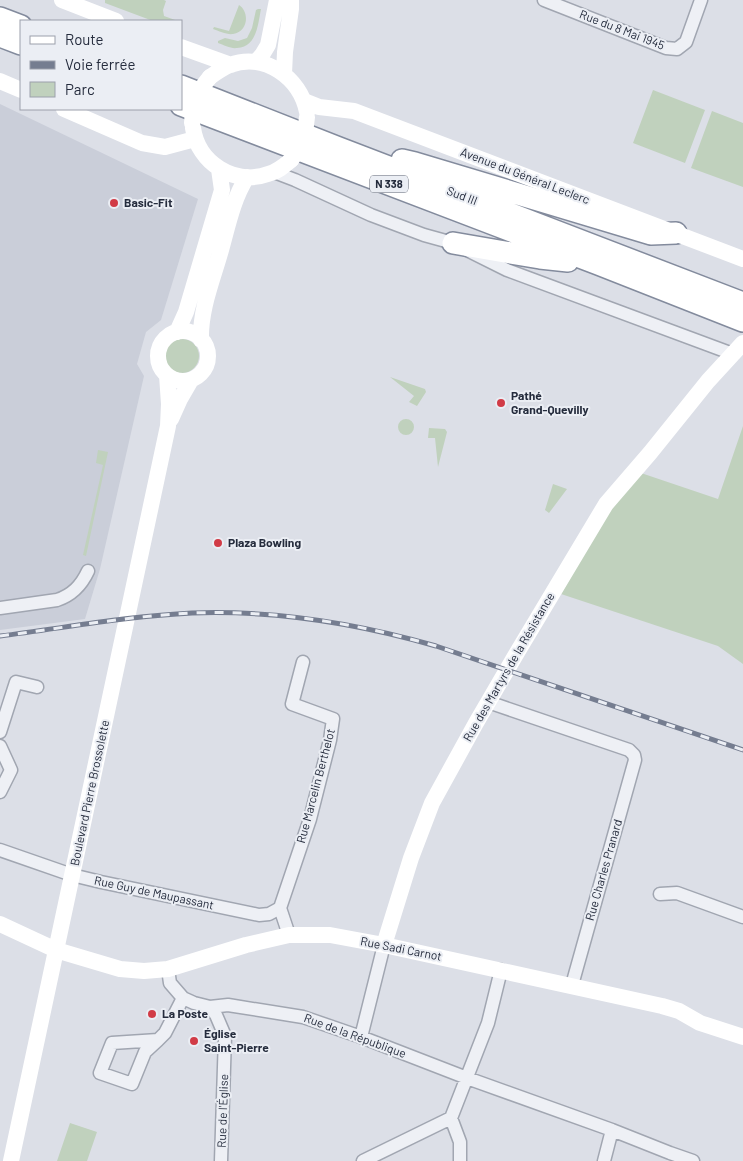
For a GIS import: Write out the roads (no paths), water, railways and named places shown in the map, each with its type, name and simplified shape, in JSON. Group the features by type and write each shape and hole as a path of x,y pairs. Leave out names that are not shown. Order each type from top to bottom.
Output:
{"highway":[{"path":"0,18 20,26"},
{"path":"0,36 20,44"},
{"name":"Sud III","path":"182,86 743,303"},
{"name":"Sud III","path":"189,122 598,264 743,321"},
{"path":"339,148 415,163 651,234 676,234"},
{"path":"453,243 540,258 598,264"}],"main road":[{"path":"62,0 113,20"},
{"path":"256,62 268,45 277,0"},
{"path":"284,74 291,0"},
{"path":"182,47 231,65"},
{"path":"66,110 142,143 165,147 189,122 196,98 210,77 231,65 243,62 256,62 276,68 296,85 306,109 306,132 303,142 291,160 274,172 260,177 247,178 219,169 199,148 189,122"},
{"path":"0,81 20,90"},
{"name":"Avenue du Général Leclerc","path":"306,109 319,107 354,111 743,259"},
{"path":"177,332 186,312 222,190 219,169"},
{"path":"201,340 200,330 206,302 238,194 247,178"},
{"path":"177,332 188,332 201,340 207,352 207,362 203,371 196,378 178,381 172,379 162,370 159,363 159,351 163,341 170,335 177,332"},
{"name":"Rue des Martyrs de la Résistance","path":"384,945 411,858 432,803 488,702 606,504 708,381 738,349"},
{"name":"Boulevard Pierre Brossolette","path":"11,1161 168,426 167,375"},
{"name":"Boulevard Pierre Brossolette","path":"168,426 191,380"},
{"path":"0,924 56,950"},
{"name":"Rue Sadi Carnot","path":"56,950 120,969 144,971 168,969 289,935 330,936 384,945 662,1006 679,1011 700,1023 743,1037"}],"street":[{"name":"Rue du 8 Mai 1945","path":"544,0 666,48 677,49 686,42 702,0"},
{"path":"274,172 371,215 424,235 453,243 507,270 738,349"},
{"path":"0,608 64,598 78,587 88,571"},
{"name":"Rue Marcelin Berthelot","path":"280,908 310,819 330,740 333,719 292,704 303,662"},
{"path":"0,732 16,682 37,687"},
{"name":"Rue Charles Pranard","path":"488,702 629,750 634,755 635,760 572,985"},
{"path":"0,746 11,770 0,792"},
{"name":"Rue Guy de Maupassant","path":"0,850 72,875 259,915 269,914 280,908"},
{"path":"660,894 677,893 743,917"},
{"path":"280,908 289,935"},
{"name":"Rue des Martyrs de la Résistance","path":"361,1037 384,945"},
{"path":"168,969 170,983 183,998 194,1004 210,1007"},
{"path":"363,1161 451,1118 488,1023 501,970"},
{"path":"158,1040 112,1043 100,1073 132,1084 145,1052 158,1040 165,1033 183,998"},
{"name":"Rue de la République","path":"210,1007 228,1005 303,1017 693,1161"},
{"name":"Rue de l'Église","path":"210,1007 226,1036 221,1161"},
{"path":"451,1118 460,1142 460,1161"},
{"path":"604,1161 612,1130"}],"railway":[{"path":"0,636 120,619 192,613 254,614 316,620 376,631 436,646 743,750"}],"place":[{"name":"Basic-Fit","path":"114,203"},
{"name":"Pathé Grand-Quevilly","path":"501,403"},
{"name":"Plaza Bowling","path":"218,543"},
{"name":"La Poste","path":"152,1014"},
{"name":"Église Saint-Pierre","path":"194,1041"}]}
